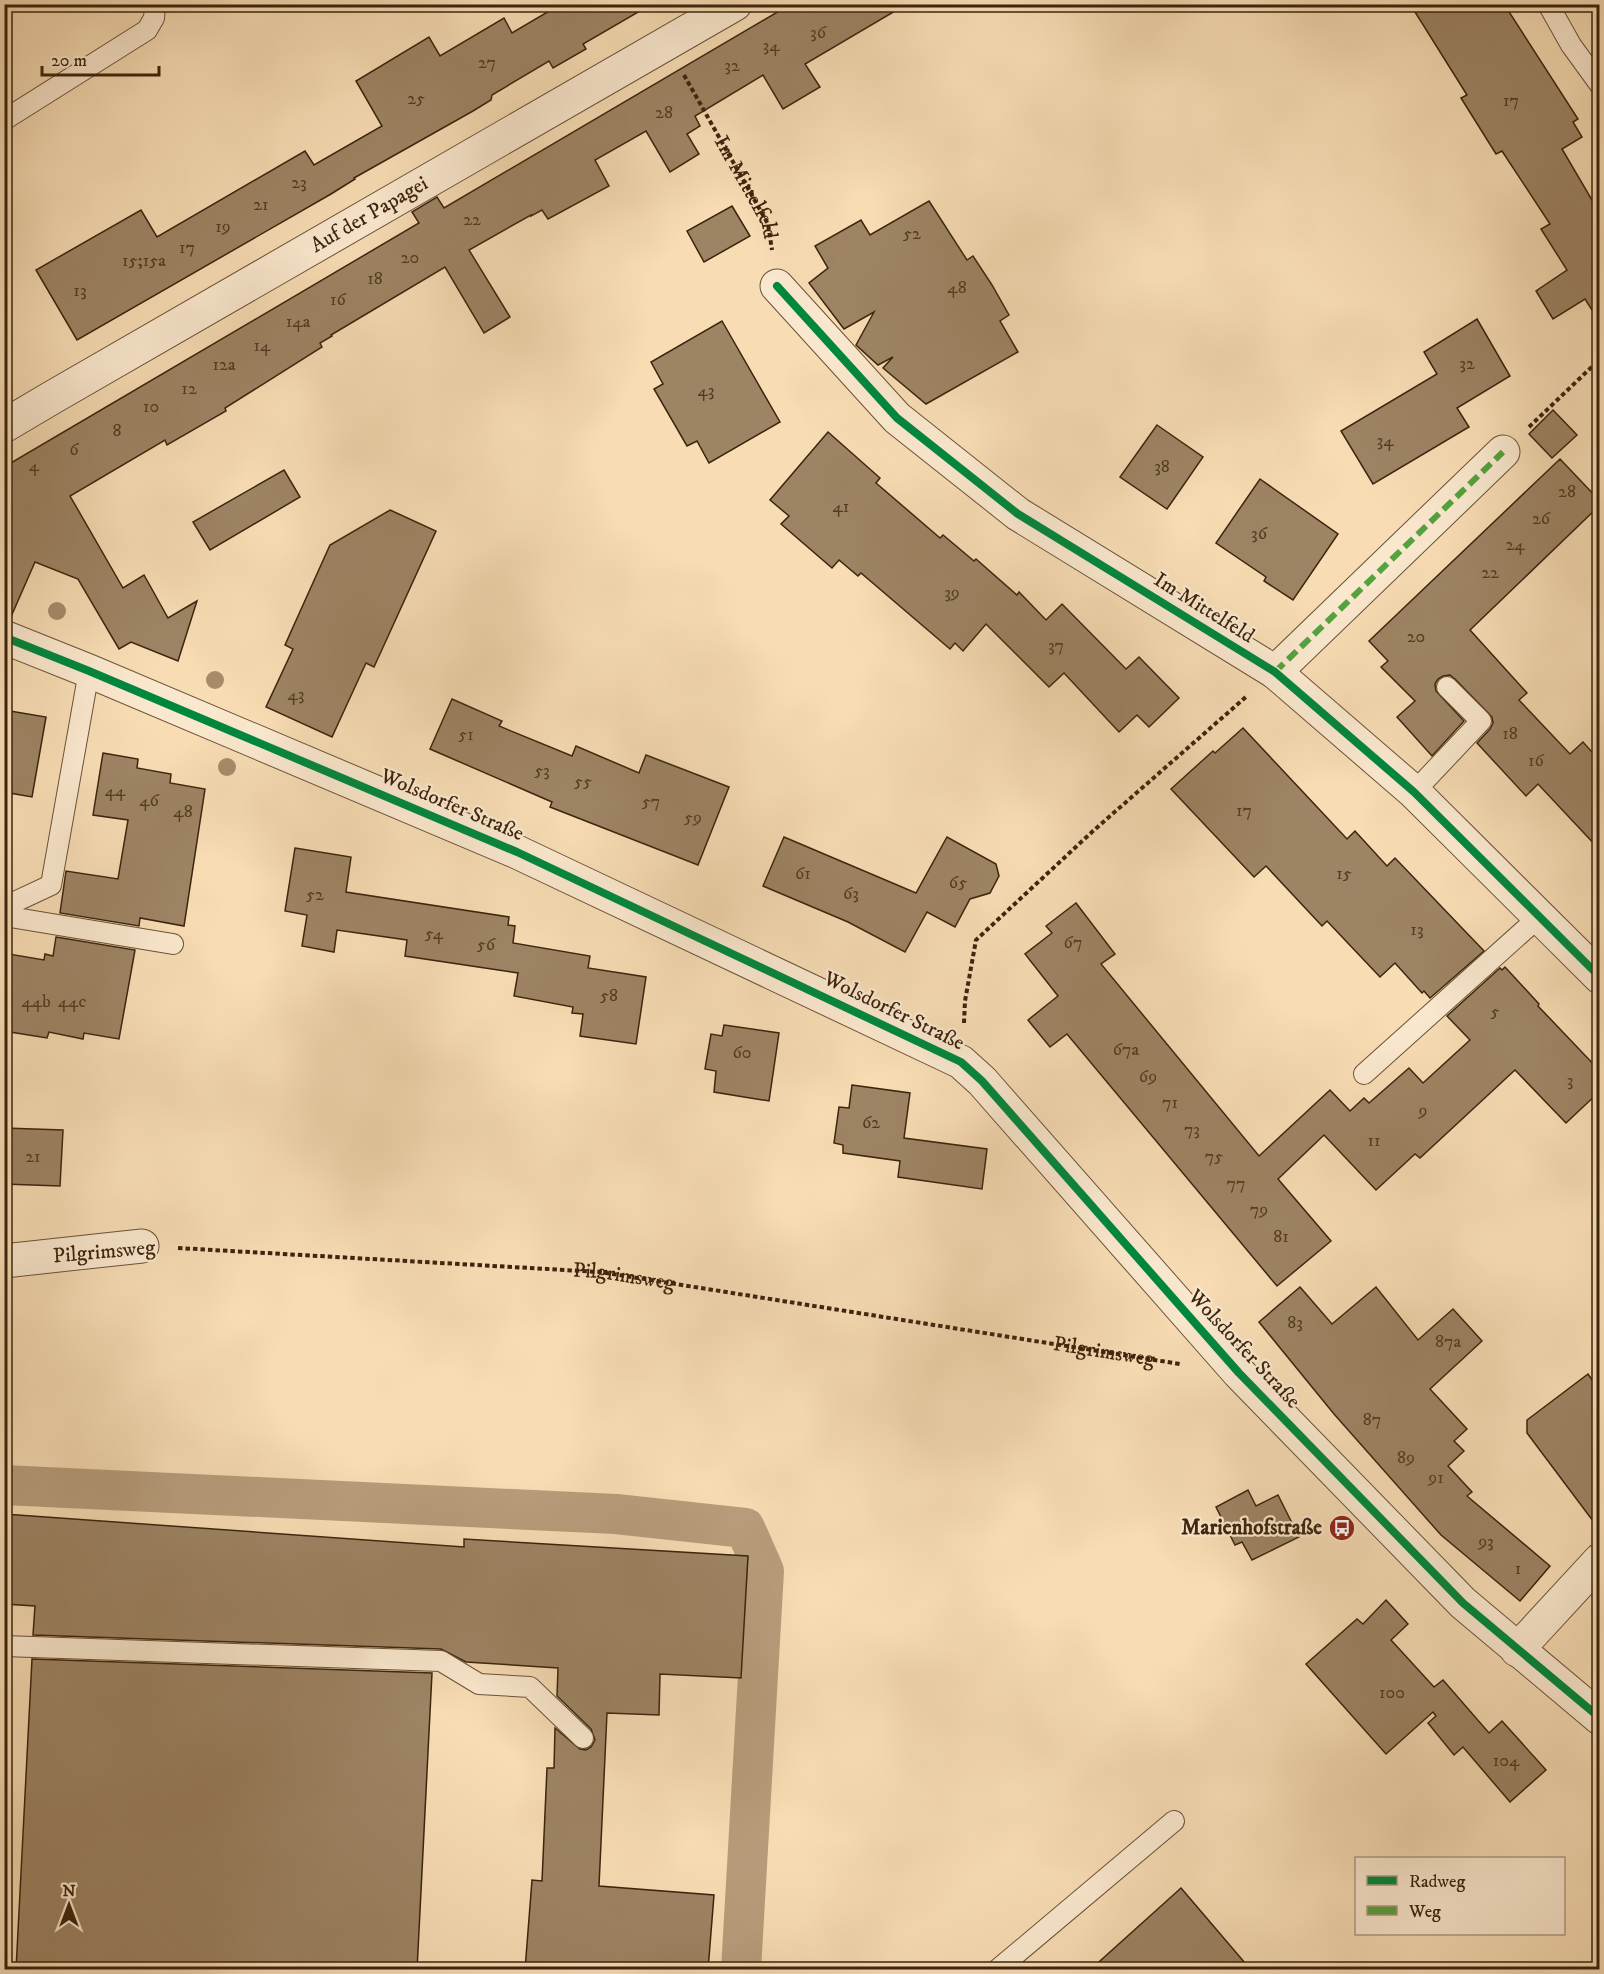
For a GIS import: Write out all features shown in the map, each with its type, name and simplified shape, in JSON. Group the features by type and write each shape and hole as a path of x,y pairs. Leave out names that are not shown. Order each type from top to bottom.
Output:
{"street":[{"name":"Auf der Papagei","path":"4,426 735,4"},
{"name":"Im Mittelfeld","path":"777,286 897,418 1018,514 1275,672 1414,792 1599,977"},
{"path":"1275,672 1503,452"},
{"name":"Wolsdorfer Straße","path":"4,638 89,671 517,852 961,1062 982,1081 1239,1373 1463,1603 1599,1718"},
{"name":"Pilgrimsweg","path":"4,1261 142,1245"},
{"path":"1516,1650 1599,1560"}],"lane":[{"path":"4,120 147,30 154,18 155,4"},
{"path":"1548,4 1571,45 1599,86"},
{"path":"4,907 51,885 89,671"},
{"path":"1414,792 1481,721 1447,687"},
{"path":"4,916 173,944"},
{"path":"1364,1074 1540,916"},
{"path":"4,1646 441,1661 479,1684 530,1687 583,1738"},
{"path":"997,1970 1174,1821"}],"path":[{"path":"1503,452 1599,359"},
{"path":"961,1062 965,1001 976,940 1093,831 1275,672"}],"building":[{"path":"561,4 652,4 583,44 586,49 553,68 549,61 492,95 491,100 473,111 77,340 36,270 141,210 157,237 305,151 314,165 382,126 356,81 429,37 440,56 504,18 512,33"},
{"path":"791,4 907,4 805,64 820,87 783,109 763,75 695,116 700,126 687,134 699,154 670,172 646,131 595,160 609,186 548,219 542,210 531,215 469,250 510,317 484,333 445,267 331,335 320,343 322,347 225,408 226,411 167,445 165,440 70,496 123,588 144,575 168,618 197,601 178,661 131,642 119,649 78,579 35,562 10,619 4,619 4,467 419,223 412,212 437,197 444,208"},
{"path":"1410,4 1504,4 1578,119 1573,122 1582,137 1562,149 1599,212 1599,321 1585,299 1553,319 1536,291 1567,270 1541,229 1550,224 1502,151 1496,154 1461,98 1467,95"},
{"path":"929,201 967,260 973,256 992,285 1009,315 1000,321 1018,352 926,404 883,368 893,357 878,365 856,345 874,312 844,329 809,283 828,268 815,246 861,220 870,235"},
{"path":"732,206 750,236 704,262 687,231"},
{"path":"1477,319 1510,376 1457,408 1469,427 1373,484 1341,431 1437,374 1424,352"},
{"path":"722,321 780,422 709,463 697,441 687,446 654,389 663,384 651,362"},
{"path":"1553,410 1577,435 1552,458 1529,434"},
{"path":"1157,425 1203,457 1167,509 1120,477"},
{"path":"828,432 880,478 876,483 940,538 943,535 974,561 976,559 1017,595 1019,592 1046,620 1062,604 1126,669 1139,657 1179,698 1149,727 1137,715 1119,732 1064,673 1049,687 986,624 963,651 955,643 950,649 861,573 858,576 839,560 832,568 781,524 789,516 770,500"},
{"path":"1560,459 1599,500 1599,506 1470,630 1527,693 1519,700 1570,754 1583,742 1599,760 1599,849 1538,784 1526,796 1477,743 1490,729 1493,723 1492,717 1450,675 1438,679 1435,684 1436,691 1464,721 1432,756 1397,717 1415,701 1381,667 1388,661 1369,641"},
{"path":"284,470 300,497 210,550 193,522"},
{"path":"1260,479 1338,534 1293,600 1264,581 1266,577 1216,543"},
{"path":"390,510 436,531 374,667 366,663 332,737 266,707 293,649 285,645 330,545"},
{"path":"452,699 502,721 499,726 572,756 576,746 639,773 646,755 729,787 698,865 550,807 552,802 430,749"},
{"path":"4,710 46,717 32,797 4,792"},
{"path":"1243,728 1347,839 1355,831 1387,866 1395,858 1484,951 1430,998 1424,991 1422,993 1395,963 1380,977 1327,921 1322,926 1266,866 1254,877 1171,789 1213,751 1215,753"},
{"path":"103,753 138,759 137,768 171,774 170,783 205,789 184,926 140,918 139,926 60,913 66,871 118,879 128,820 93,815"},
{"path":"784,837 916,893 947,837 996,864 999,876 990,893 970,899 955,927 927,912 905,952 848,922 763,886"},
{"path":"295,848 351,857 346,892 509,917 508,925 515,926 513,943 590,956 588,968 646,977 636,1044 580,1036 583,1014 572,1013 573,1007 514,996 518,973 405,956 407,940 337,930 334,952 302,946 307,915 285,911"},
{"path":"1076,903 1115,954 1101,964 1259,1156 1330,1090 1350,1111 1364,1098 1369,1103 1409,1068 1423,1083 1470,1040 1447,1016 1500,968 1502,970 1505,967 1539,1004 1538,1006 1599,1070 1599,1092 1566,1123 1515,1070 1420,1158 1415,1154 1376,1190 1324,1135 1278,1179 1331,1241 1277,1286 1067,1034 1050,1047 1028,1020 1058,996 1025,954 1052,933 1046,926"},
{"path":"56,937 135,950 119,1039 84,1033 83,1039 49,1032 47,1038 4,1031 4,982 9,954 44,960 45,954 53,956"},
{"path":"724,1025 779,1033 769,1101 714,1092 716,1071 705,1069 711,1034 722,1036"},
{"path":"852,1085 910,1093 904,1138 987,1149 982,1189 898,1177 900,1161 843,1153 843,1145 834,1143 839,1107 849,1108"},
{"path":"4,1128 63,1130 60,1186 4,1184"},
{"path":"1300,1287 1332,1324 1376,1287 1418,1340 1453,1309 1482,1341 1430,1389 1467,1429 1454,1441 1464,1451 1448,1466 1472,1492 1467,1496 1550,1566 1520,1601 1441,1535 1334,1414 1259,1322"},
{"path":"1588,1374 1599,1390 1599,1529 1527,1433 1527,1420"},
{"path":"1248,1490 1256,1506 1278,1495 1299,1537 1252,1560 1242,1542 1235,1545 1216,1507"},
{"path":"4,1514 464,1547 464,1539 748,1556 741,1678 660,1674 659,1715 607,1713 599,1886 714,1895 708,1970 525,1970 532,1880 542,1881 547,1768 554,1768 555,1728 580,1749 586,1750 591,1747 595,1740 591,1729 557,1696 558,1668 466,1662 441,1649 33,1635 35,1606 4,1604"},
{"path":"1386,1600 1408,1624 1391,1640 1434,1687 1443,1680 1489,1733 1502,1721 1546,1770 1510,1802 1463,1747 1454,1755 1428,1723 1436,1716 1433,1712 1386,1754 1306,1664 1357,1619 1363,1624"},
{"path":"32,1659 432,1673 417,1970 16,1970"},
{"path":"1181,1888 1251,1970 1090,1970"}],"waterway":[{"path":"4,1485 616,1514 745,1528 764,1571 741,1970"}],"marked path":[{"path":"1275,672 1503,452"}],"cycle path":[{"path":"777,286 897,418 1018,514 1275,672 1414,792 1600,977"},
{"path":"4,637 517,852 961,1062 982,1081 1239,1373 1463,1603 1600,1718"}],"place":[{"name":"Marienhofstraße","path":"1342,1528"}]}
